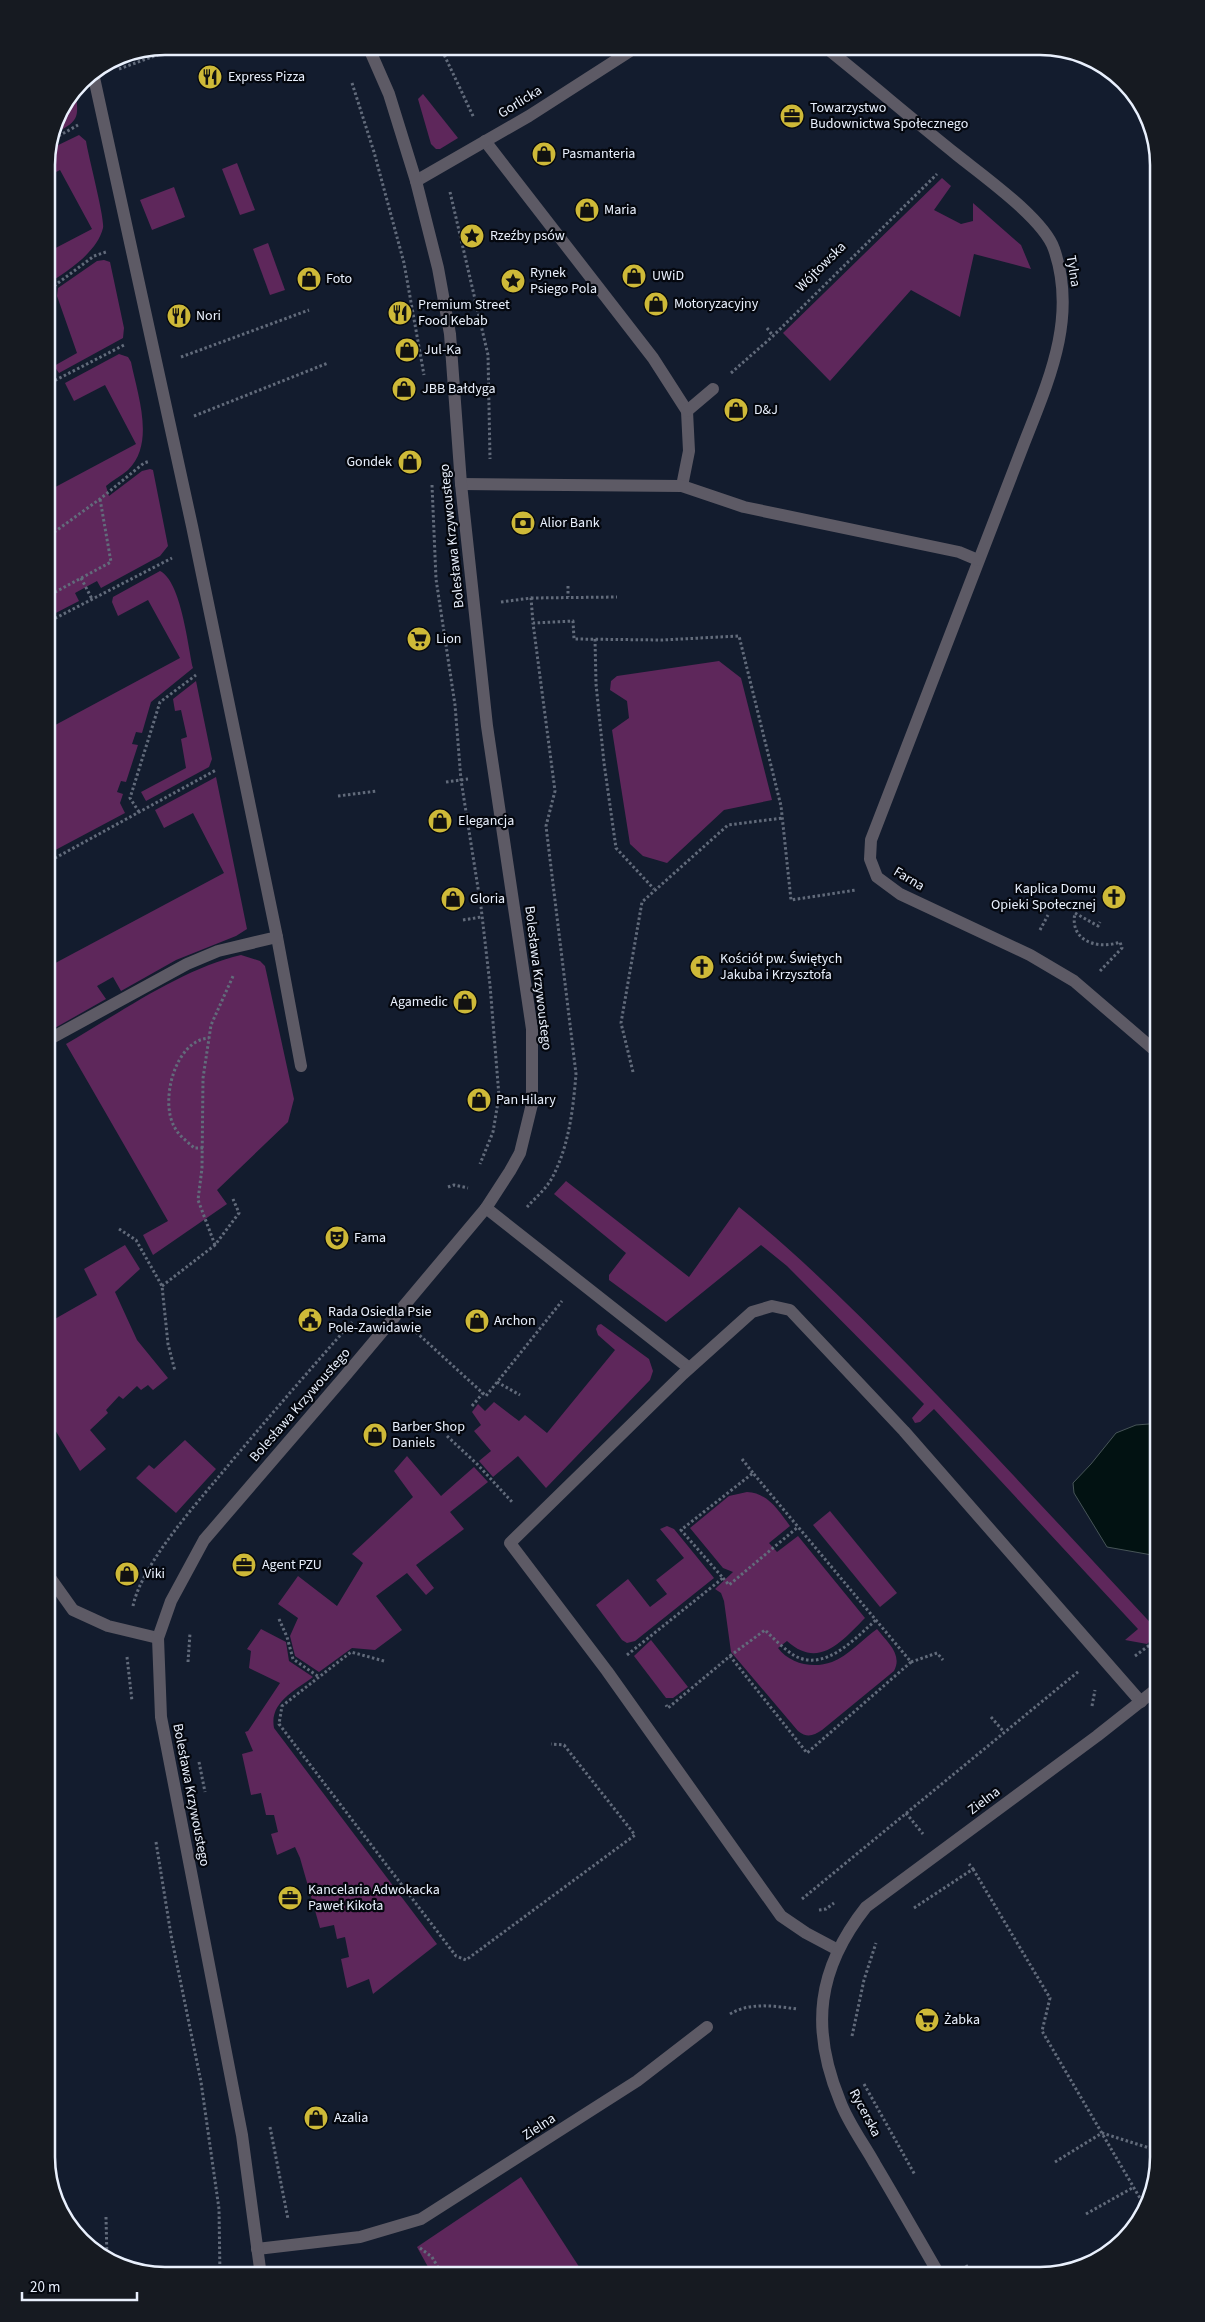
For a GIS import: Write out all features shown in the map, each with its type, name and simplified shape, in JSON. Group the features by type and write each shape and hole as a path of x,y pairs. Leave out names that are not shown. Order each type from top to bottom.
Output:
{"street":[{"name":"Bolesława Krzywoustego","path":"260,2267 242,2135 161,1717 158,1638 171,1601 204,1540 369,1349 486,1208 520,1152 528,1129 534,1077 532,1029 487,726 461,484 450,334 438,268 416,181 389,94 372,55"},
{"name":"Gorlicka","path":"416,181 529,116 624,55"},
{"name":"Tylna","path":"835,55 1037,223 1054,247 1062,280 1062,324 1049,384 978,560"},
{"path":"94,81 197,551 277,936 301,1066"},
{"path":"485,141 653,358 687,411 689,451 682,486"},
{"path":"687,411 713,389"},
{"path":"461,484 682,486 744,507 959,552 978,560"},
{"name":"Farna","path":"978,560 871,840 870,859 877,877 900,894 1030,955 1074,982 1150,1046"},
{"path":"55,1036 187,964 218,951 277,936"},
{"path":"486,1208 689,1368"},
{"path":"838,1950 806,1933 781,1916 607,1671 510,1543 689,1368 752,1312 772,1306 790,1310 904,1431 1141,1702"},
{"path":"55,1584 74,1610 108,1626 158,1638"},
{"name":"Zielna","path":"838,1950 849,1929 866,1907 1150,1694"},
{"name":"Rycerska","path":"838,1950 827,1982 822,2012 825,2060 840,2103 935,2267"},
{"name":"Zielna","path":"257,2248 360,2237 421,2219 637,2081 707,2027"}],"path":[{"path":"107,71 154,55"},
{"path":"444,55 485,141"},
{"path":"351,78 404,263 424,375"},
{"name":"Wójtowska","path":"713,389 773,336 956,154"},
{"path":"55,285 94,256 112,250"},
{"path":"157,366 309,310"},
{"path":"767,328 773,336"},
{"path":"55,380 121,345 151,336"},
{"path":"170,425 328,364"},
{"path":"55,532 100,499 144,463 156,459"},
{"path":"432,476 436,579 453,685 461,780 490,985 499,1096 493,1132 483,1158"},
{"path":"55,592 112,562 100,499"},
{"path":"55,618 175,556 197,551"},
{"path":"81,578 92,599"},
{"path":"568,586 568,598"},
{"path":"495,602 531,598 617,597"},
{"path":"509,1226 551,1180 564,1150 573,1113 576,1074 546,826 555,791 532,623 531,598"},
{"path":"532,623 572,622 574,639 662,640 739,636 783,818 791,900 848,893 877,877"},
{"path":"595,639 596,684 604,763 616,848 654,890"},
{"path":"139,812 130,798 160,702 199,672"},
{"path":"55,858 219,768"},
{"path":"338,796 377,791"},
{"path":"633,1072 621,1023 642,902 728,824 783,818"},
{"path":"1097,974 1122,948 1120,942 1103,946 1091,944 1084,939 1075,924 1075,913 1098,926 1100,922"},
{"path":"1036,938 1048,915"},
{"path":"463,920 481,917"},
{"path":"215,1245 198,1200 203,1148 203,1078 211,1025 242,958 244,944"},
{"path":"203,1148 194,1148 175,1129 168,1106 169,1088 179,1062 190,1045 200,1039 209,1038"},
{"path":"448,1187 454,1185 468,1188"},
{"path":"162,1286 215,1245 239,1213 233,1199"},
{"path":"119,1229 136,1240 162,1286 168,1344 175,1372"},
{"path":"415,1332 486,1396 566,1297"},
{"path":"410,1339 421,1325"},
{"path":"497,1382 520,1395"},
{"path":"472,1406 483,1393"},
{"path":"447,1436 477,1464 530,1523"},
{"path":"742,1459 911,1662"},
{"path":"753,1473 681,1530 729,1585 798,1527"},
{"path":"607,1671 723,1578"},
{"path":"279,1619 287,1637 293,1659 319,1677"},
{"path":"668,1708 730,1656 765,1630 796,1656 808,1659 822,1659 834,1654 876,1620"},
{"path":"188,1671 190,1631"},
{"path":"620,1647 632,1663"},
{"path":"384,1661 351,1652 282,1706 279,1724 456,1956 466,1960 634,1835 564,1745 551,1744"},
{"path":"730,1656 807,1753 911,1662 937,1653 943,1660"},
{"path":"803,1904 798,1901 1082,1668"},
{"path":"662,1701 668,1708 668,1716"},
{"path":"991,1717 1004,1732"},
{"path":"198,1755 207,1802"},
{"path":"954,1843 972,1869 1050,1998 1042,2031 1141,2200"},
{"path":"910,1910 972,1869"},
{"path":"814,1909 826,1909 842,1898"},
{"path":"851,2041 864,1980 877,1939"},
{"path":"177,1969 201,2082 218,2200 220,2267"},
{"path":"707,2027 738,2009 745,2008 782,2007 822,2012"},
{"path":"862,2081 920,2183"},
{"path":"270,2126 289,2220"},
{"path":"1055,2162 1102,2133 1150,2148"},
{"path":"1086,2214 1134,2187"},
{"path":"106,2217 107,2251"},
{"path":"432,2257 438,2267"},
{"path":"962,2259 967,2267"}],"shaded area":[{"path":"423,94 458,138 440,149 436,149 431,144 418,99"},
{"path":"76,100 77,114 72,123 61,130"},
{"path":"79,135 86,141 103,228 100,237 88,254 55,279 55,248 92,229 60,170 55,172 57,146"},
{"path":"237,163 255,210 240,215 222,169"},
{"path":"942,178 951,186 934,210 961,224 973,221 973,203 1021,245 1031,269 974,254 960,317 911,290 830,381 783,333"},
{"path":"174,187 185,217 152,230 140,200"},
{"path":"268,243 285,290 270,295 253,249"},
{"path":"104,260 110,262 124,328 123,338 59,373 55,365 77,353 57,296 58,288 97,261"},
{"path":"119,354 128,357 131,362 140,403 143,432 141,446 136,459 128,470 106,486 109,496 142,471 153,470 168,546 160,556 101,588 97,581 75,593 79,601 55,613 55,487 136,444 105,385 74,401 65,383"},
{"path":"160,571 167,577 173,587 183,615 193,668 151,702 142,733 136,732 132,744 138,745 126,782 121,781 117,792 123,794 120,803 125,813 55,850 55,725 180,658 148,600 118,616 112,602 113,597"},
{"path":"719,661 741,678 772,800 724,810 667,863 643,856 630,844 612,730 629,718 627,701 610,690 611,681 617,676"},
{"path":"196,681 212,759 209,767 146,801 141,792 186,768 181,739 187,737 181,710 175,711 173,699"},
{"path":"216,777 247,929 236,936 176,960 121,991 113,977 97,986 106,999 55,1028 55,963 224,873 193,813 164,828 155,810"},
{"path":"241,955 260,961 265,966 294,1099 288,1122 217,1190 227,1204 153,1255 143,1235 168,1221 66,1044 174,981 219,961"},
{"path":"566,1181 689,1277 739,1207 806,1265 942,1400 1150,1622 1150,1641 1147,1644 1125,1640 1138,1629 934,1409 920,1422 915,1423 912,1418 924,1404 787,1266 761,1245 666,1322 609,1280 609,1275 626,1253 554,1194"},
{"path":"125,1245 140,1269 115,1292 137,1340 168,1378 153,1390 148,1385 141,1390 137,1386 123,1399 119,1396 106,1410 108,1413 90,1430 106,1449 80,1471 55,1430 55,1319 97,1295 84,1269"},
{"path":"601,1324 649,1359 653,1371 650,1380 546,1488 518,1456 493,1477 479,1461 491,1451 474,1431 481,1425 472,1412 478,1404 485,1411 494,1402 519,1421 525,1415 547,1433 615,1350 598,1335 596,1329"},
{"path":"1150,1424 1150,1555 1107,1547 1074,1493 1073,1483 1116,1433 1136,1425"},
{"path":"185,1440 216,1469 176,1513 136,1478 149,1465 154,1469"},
{"path":"407,1456 441,1496 474,1467 488,1482 450,1512 464,1529 416,1565 434,1588 426,1595 407,1573 376,1596 402,1630 375,1650 352,1648 319,1672 295,1656 290,1636 298,1618 278,1604 298,1576 337,1606 363,1563 352,1554 413,1497 394,1471"},
{"path":"747,1492 761,1495 767,1499 777,1508 790,1526 769,1543 777,1552 798,1536 865,1618 839,1643 820,1653 809,1653 787,1641 778,1648 789,1658 802,1664 825,1664 844,1656 877,1629 893,1648 897,1659 894,1671 822,1730 813,1735 804,1735 798,1731 731,1652 724,1601 721,1593 715,1589 733,1572 723,1568 690,1528 729,1496"},
{"path":"830,1511 897,1593 880,1607 813,1525"},
{"path":"667,1526 674,1529 714,1578 635,1641 627,1643 622,1640 596,1605 628,1579 650,1607 667,1594 656,1580 684,1558 660,1529"},
{"path":"261,1629 286,1642 289,1661 313,1677 292,1692 280,1704 274,1719 274,1728 437,1944 373,1994 369,1979 347,1988 341,1959 349,1957 345,1937 337,1939 334,1925 320,1928 300,1858 295,1847 277,1855 271,1834 278,1832 274,1815 266,1815 261,1793 251,1795 242,1754 253,1751 245,1732 248,1731 280,1683 249,1668 251,1651 247,1649"},
{"path":"651,1640 688,1687 673,1698 666,1698 634,1656"},
{"path":"521,2177 579,2267 428,2267 417,2247"}],"place":[{"name":"Express Pizza","path":"210,77"},
{"name":"Towarzystwo Budownictwa Społecznego","path":"792,116"},
{"name":"Pasmanteria","path":"544,154"},
{"name":"Maria","path":"587,210"},
{"name":"Rzeźby psów","path":"472,236"},
{"name":"UWiD","path":"634,276"},
{"name":"Foto","path":"309,279"},
{"name":"Rynek Psiego Pola","path":"513,281"},
{"name":"Motoryzacyjny","path":"656,304"},
{"name":"Premium Street Food Kebab","path":"400,313"},
{"name":"Nori","path":"179,316"},
{"name":"Jul-Ka","path":"407,350"},
{"name":"JBB Bałdyga","path":"404,389"},
{"name":"D&J","path":"736,410"},
{"name":"Gondek","path":"410,462"},
{"name":"Alior Bank","path":"523,523"},
{"name":"Lion","path":"419,639"},
{"name":"Elegancja","path":"440,821"},
{"name":"Kaplica Domu Opieki Społecznej","path":"1114,897"},
{"name":"Gloria","path":"453,899"},
{"name":"Kościół pw. Świętych Jakuba i Krzysztofa","path":"702,967"},
{"name":"Agamedic","path":"465,1002"},
{"name":"Pan Hilary","path":"479,1100"},
{"name":"Fama","path":"337,1238"},
{"name":"Rada Osiedla Psie Pole-Zawidawie","path":"310,1320"},
{"name":"Archon","path":"477,1321"},
{"name":"Barber Shop Daniels","path":"375,1435"},
{"name":"Agent PZU","path":"244,1565"},
{"name":"Viki","path":"127,1574"},
{"name":"Kancelaria Adwokacka Paweł Kikoła","path":"290,1898"},
{"name":"Żabka","path":"927,2020"},
{"name":"Azalia","path":"316,2118"}]}
